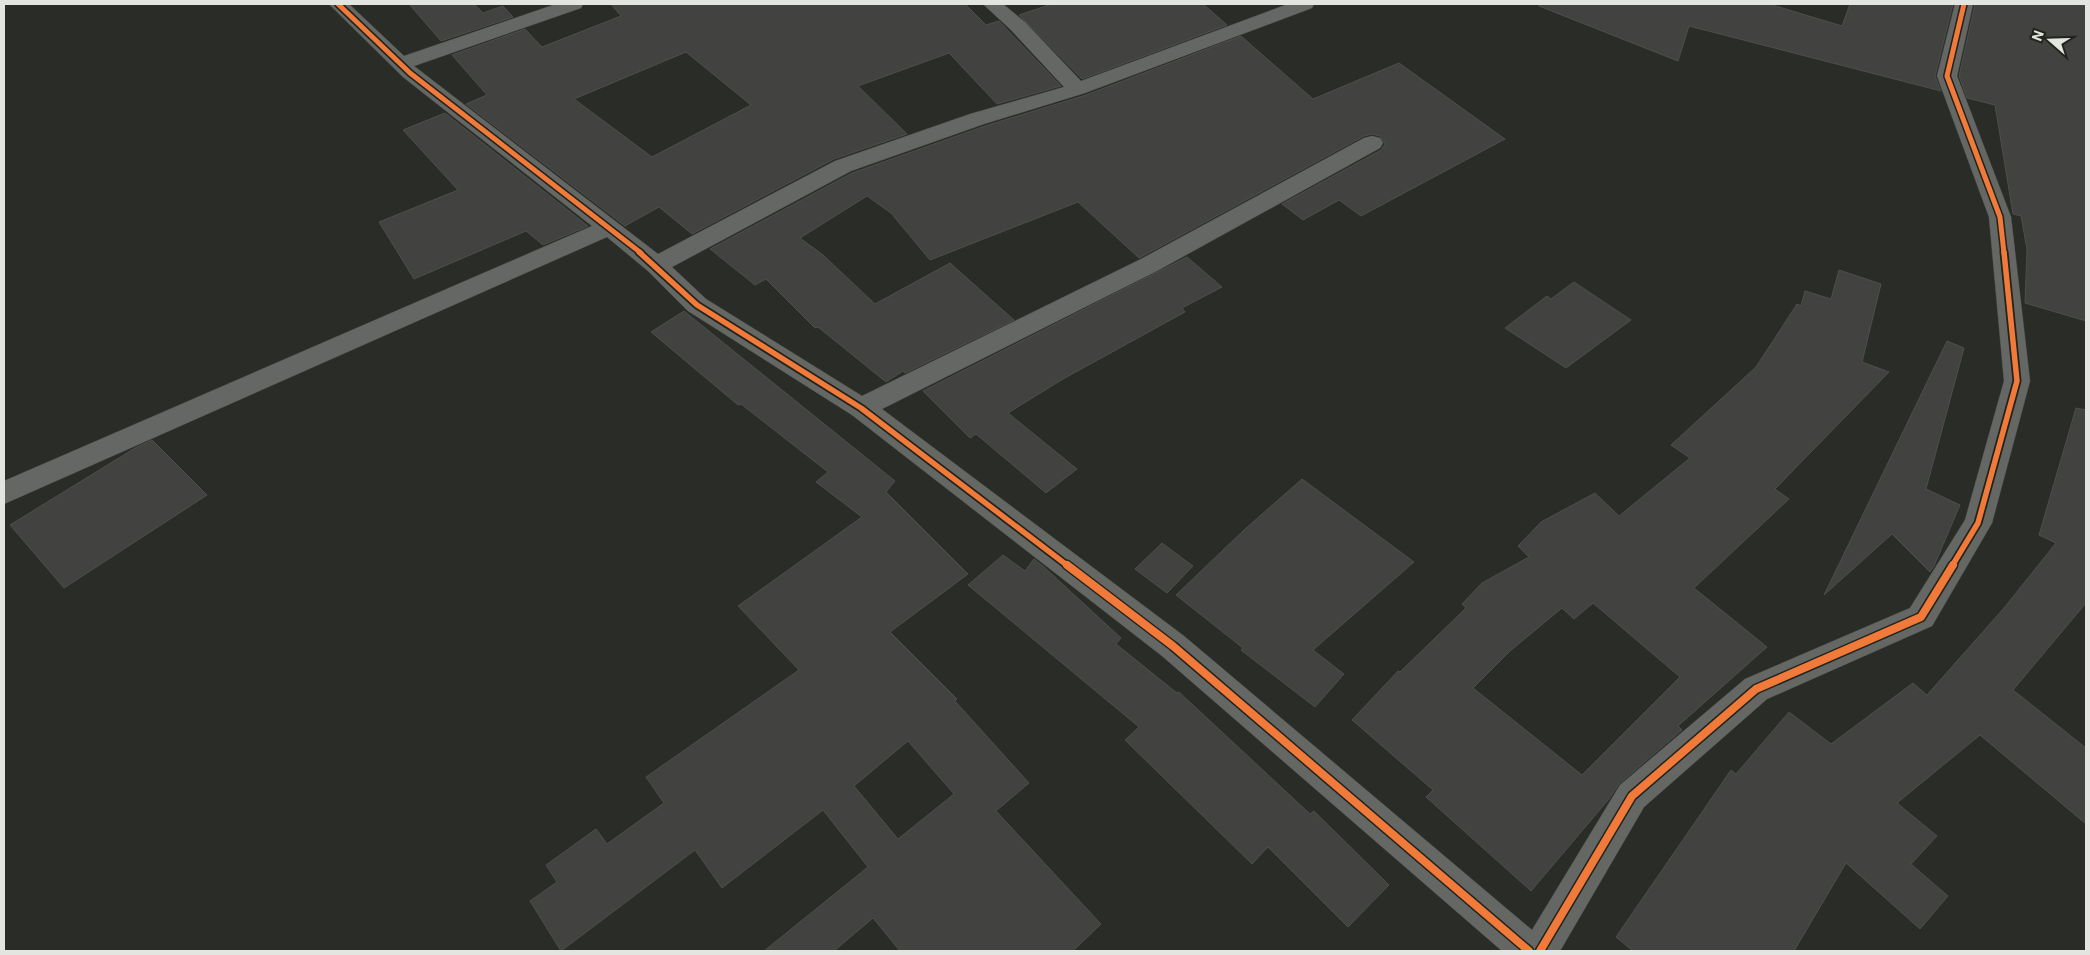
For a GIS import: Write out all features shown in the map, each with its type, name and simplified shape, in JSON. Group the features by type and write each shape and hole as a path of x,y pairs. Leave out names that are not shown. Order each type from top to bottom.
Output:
{"street":[{"path":"338,4 402,64 508,151 656,265 697,305 861,408 1172,646 1529,951"},
{"path":"402,64 574,4"},
{"path":"992,4 1018,26 1078,89"},
{"path":"656,265 842,166 977,119 1078,89 1304,4"},
{"path":"1540,951 1632,796 1756,689 1921,617 1978,523 2017,381 2000,217 1947,76 1964,4"},
{"path":"861,408 1149,265 1372,143"},
{"path":"4,493 609,227"}],"building":[{"path":"409,4 474,4 483,13 503,6 513,17 441,41"},
{"path":"611,4 965,4 986,25 999,21 1061,86 997,104 949,53 858,86 907,134 834,159 692,234 659,207 625,226 466,104 487,95 452,55 525,29 542,47 621,16","holes":["686,52 751,105 652,157 574,99"]},
{"path":"1052,4 1203,4 1227,25 1082,79 1019,15"},
{"path":"1539,4 1769,4 1842,26 1850,4 1953,4 1935,76 1941,91 1689,26 1678,61 1539,6"},
{"path":"1975,4 2086,4 2086,321 2025,303 2027,249 2021,216 2013,214 1995,105 1967,98 1959,76"},
{"path":"1241,36 1313,99 1399,63 1505,139 1361,216 1339,200 1303,220 1282,204 1381,150 1385,144 1380,136 1372,134 1364,136 1139,258 1078,202 930,260 891,213 867,196 800,238 823,255 875,304 950,263 1014,320 905,373 903,371 886,382 818,327 815,328 766,279 755,285 710,249 852,173 985,126 1086,95"},
{"path":"445,113 588,226 543,245 526,231 414,279 379,222 458,190 403,130"},
{"path":"1187,257 1222,287 1182,308 1185,312 1063,379 1008,413 1077,469 1046,493 976,434 970,438 923,391"},
{"path":"1839,270 1881,284 1862,362 1889,372 1775,489 1789,499 1694,588 1767,647 1678,726 1682,730 1619,784 1609,799 1531,891 1426,797 1433,790 1352,720 1398,671 1400,672 1466,608 1462,604 1482,583 1529,557 1518,546 1541,522 1595,493 1619,516 1690,458 1671,445 1756,367 1797,304 1801,306 1805,291 1831,299","holes":["1593,603 1680,677 1582,775 1473,688 1510,651 1562,608 1574,619"]},
{"path":"1574,282 1631,320 1566,368 1505,328 1547,296 1551,299"},
{"path":"684,311 895,481 886,492 968,574 890,632 957,699 955,701 1029,783 996,811 1101,924 1073,951 900,951 873,918 834,951 764,951 868,867 823,810 722,888 695,850 561,951 530,901 557,882 546,865 596,829 607,844 664,803 646,777 799,670 738,606 862,517 816,482 828,472 741,404 738,405 651,332","holes":["908,741 954,794 898,839 854,786"]},
{"path":"1947,341 1964,348 1926,489 1960,505 1934,566 1930,572 1892,534 1824,595"},
{"path":"2076,408 2086,410 2086,603 2013,690 2086,748 2086,824 1980,735 1897,803 1937,836 1911,864 1948,896 1920,929 1846,863 1794,951 1633,951 1616,937 1731,770 1736,774 1789,712 1831,744 1913,683 1927,695 2004,608 2056,543 2039,535"},
{"path":"152,440 207,495 64,588 10,525 135,448"},
{"path":"1302,479 1414,562 1313,650 1344,674 1315,707 1241,650 1243,648 1176,595 1244,530"},
{"path":"1162,543 1193,566 1167,593 1135,569"},
{"path":"1003,555 1025,571 1034,559 1044,567 1121,638 1116,644 1177,693 1179,692 1310,814 1314,811 1389,885 1348,927 1268,847 1252,864 1125,740 1139,727 968,585"}],"cycle path":[{"path":"338,4 410,73 508,151 609,227 656,265 697,305 861,408 1173,646 1529,951"},
{"path":"1540,951 1632,796 1756,689 1921,617 1978,523 2017,381 2000,217 1947,76 1964,4"}]}
